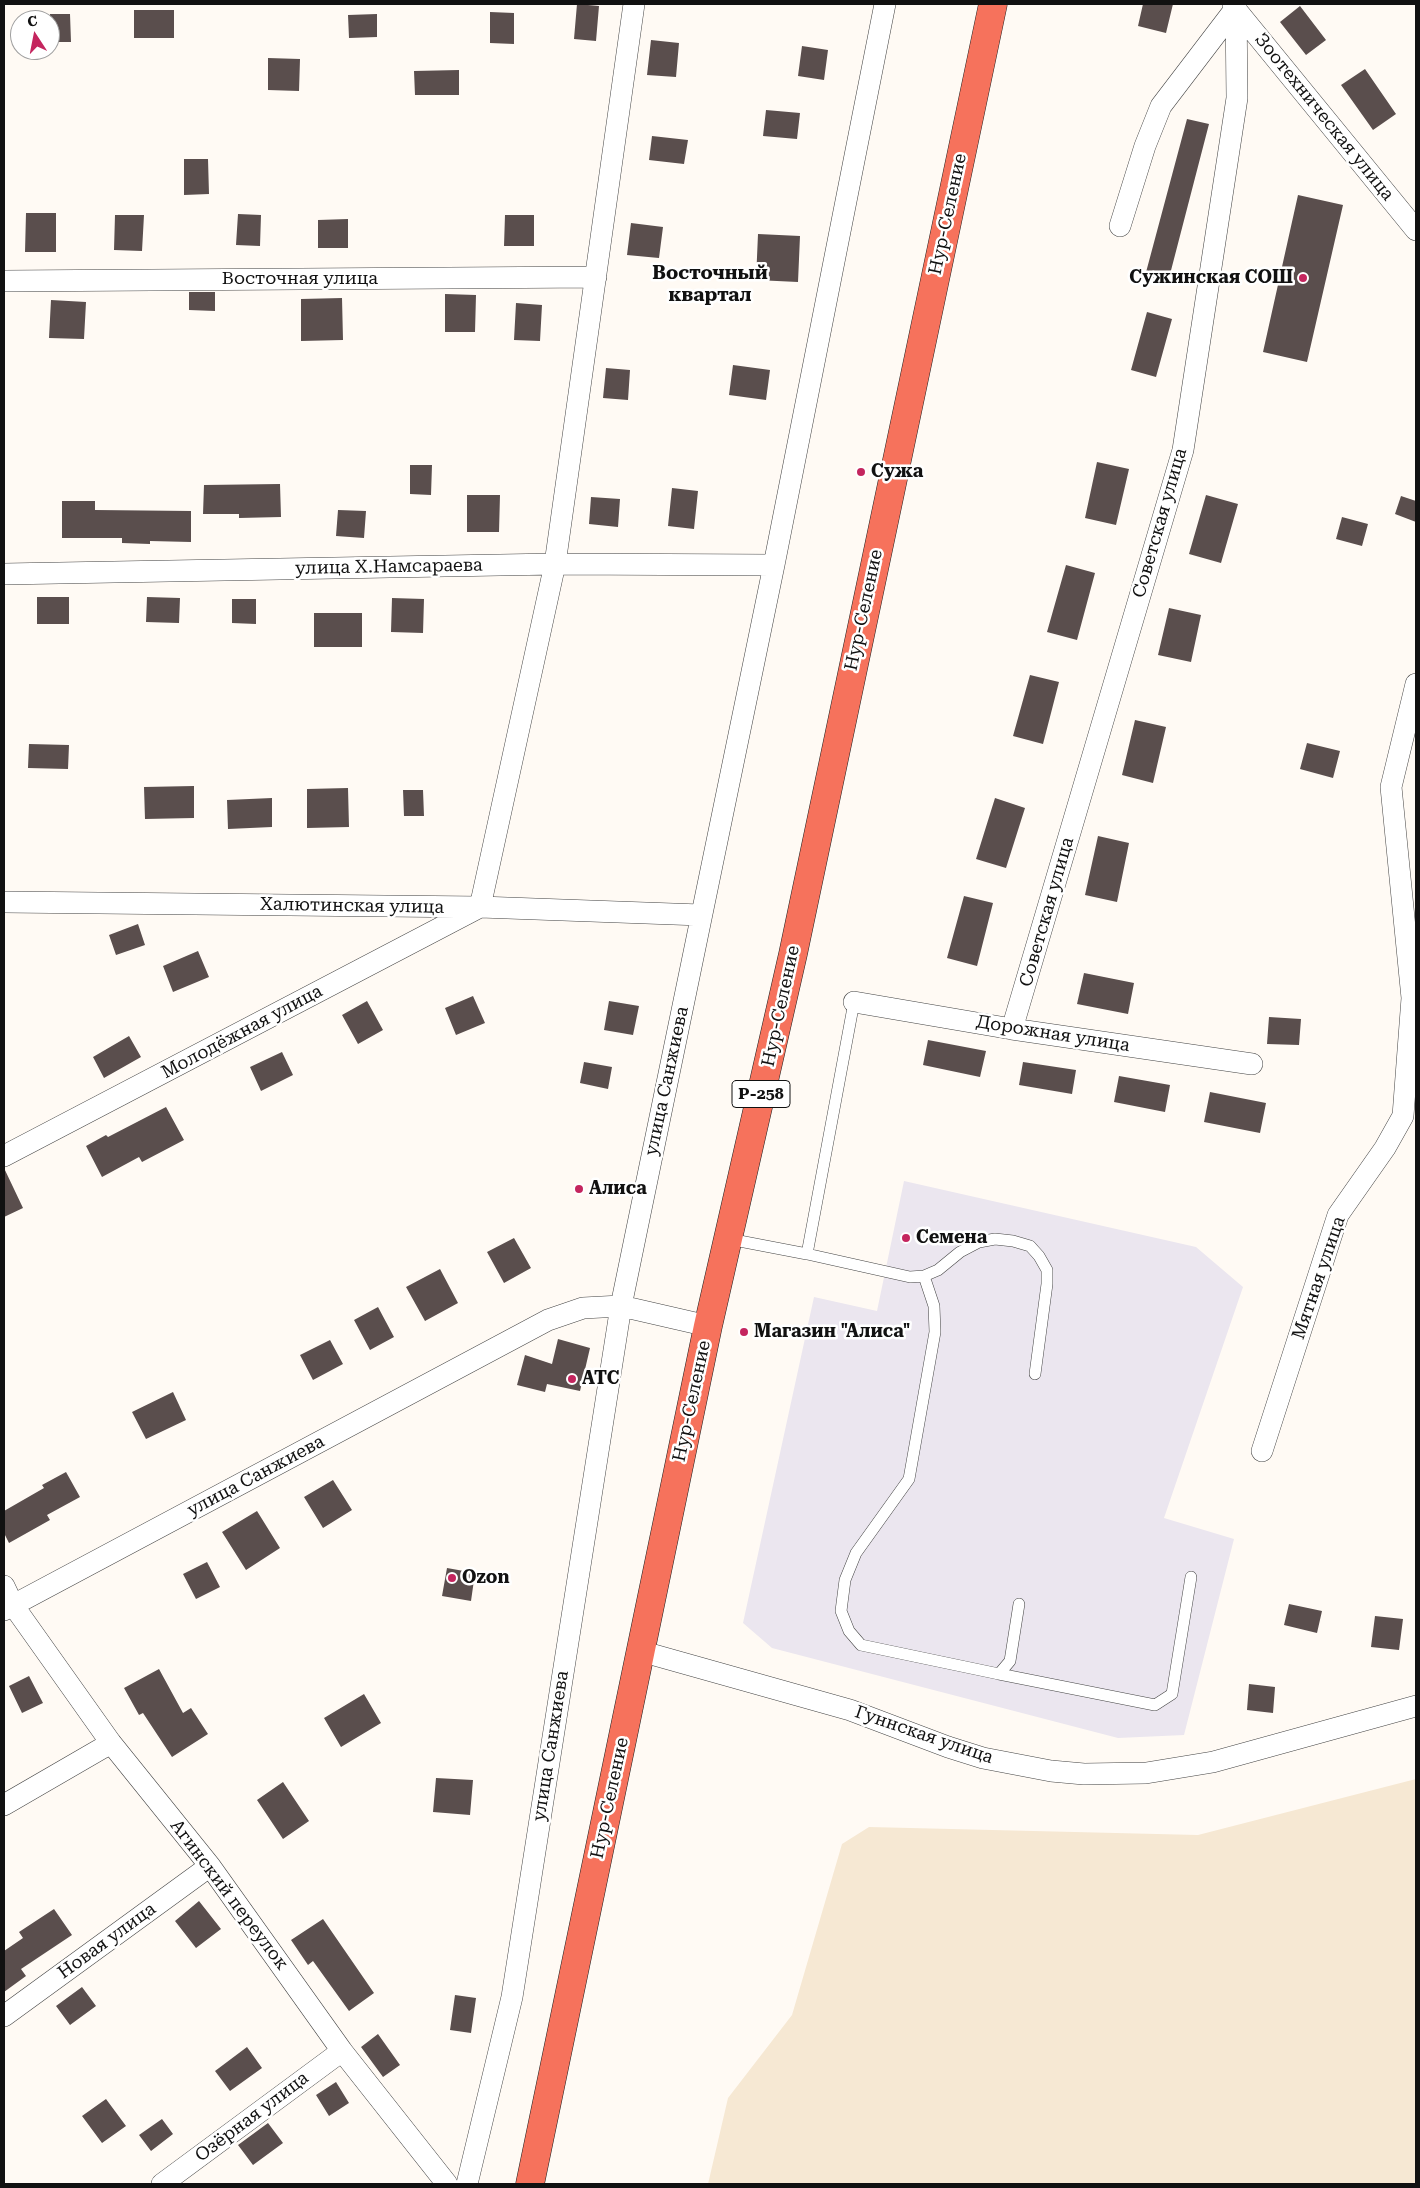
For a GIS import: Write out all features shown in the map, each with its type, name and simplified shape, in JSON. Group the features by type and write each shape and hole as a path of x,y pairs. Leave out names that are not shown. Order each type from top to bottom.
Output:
{"highway":[{"name":"Нур-Селение","path":"530,2184 708,1326 793,954 992,4"}],"street":[{"path":"480,907 555,564 634,4"},
{"name":"улица Санжиева","path":"467,2184 512,1997 621,1306 774,565 885,4"},
{"path":"1120,226 1145,146 1161,106 1234,6"},
{"name":"Зоотехническая улица","path":"1234,6 1416,230"},
{"name":"Советская улица","path":"1012,1029 1182,450 1236,98 1234,6"},
{"name":"Восточная улица","path":"4,281 596,277"},
{"name":"улица Х.Намсараева","path":"4,574 555,564 774,565"},
{"name":"Мятная улица","path":"1262,1451 1338,1215 1385,1148 1403,1116 1414,1002 1390,787 1416,684"},
{"name":"Халютинская улица","path":"4,902 480,907 701,915"},
{"name":"Молодёжная улица","path":"4,1156 480,907"},
{"name":"Дорожная улица","path":"854,1002 1012,1029 1252,1064"},
{"name":"улица Санжиева","path":"9,1607 548,1320 583,1308 621,1306 708,1326"},
{"name":"Агинский переулок","path":"4,1586 9,1607 111,1743 210,1866 342,2051 446,2184"},
{"name":"Гуннская улица","path":"640,1651 850,1710 983,1758 1051,1771 1084,1774 1146,1773 1213,1762 1416,1706"},
{"path":"4,1805 111,1743"},
{"name":"Новая улица","path":"4,2016 210,1866"},
{"name":"Озёрная улица","path":"162,2184 342,2051"}],"lane":[{"path":"808,1254 854,1002"},
{"path":"729,1239 808,1254 910,1277 924,1276 938,1270 960,1252 979,1242 995,1239 1013,1241 1030,1246 1039,1256 1047,1270 1035,1374"},
{"path":"924,1276 934,1306 935,1332 908,1479 856,1553 845,1580 841,1611 849,1631 861,1645 1155,1705 1172,1694 1191,1577"},
{"path":"999,1674 1010,1661 1019,1604"}],"shaded area":[{"path":"904,1181 1196,1247 1243,1287 1164,1518 1234,1539 1184,1735 1118,1738 772,1648 743,1623 814,1297 877,1311"},
{"path":"1416,1779 1416,2184 708,2184 728,2098 792,2015 842,1844 869,1827 1198,1835"}],"building":[{"path":"577,4 599,6 596,41 574,39"},
{"path":"1143,4 1173,4 1166,33 1138,26"},
{"path":"1300,6 1326,40 1306,55 1280,22"},
{"path":"134,10 174,10 174,38 134,38"},
{"path":"490,12 514,13 514,44 490,43"},
{"path":"60,14 70,14 71,42 60,42"},
{"path":"377,14 377,37 349,38 348,15"},
{"path":"651,40 679,43 676,77 647,75"},
{"path":"802,46 828,50 824,80 798,76"},
{"path":"268,58 300,59 299,91 268,90"},
{"path":"1365,69 1396,114 1373,130 1341,85"},
{"path":"459,70 459,95 415,95 414,71"},
{"path":"766,110 800,113 797,139 763,136"},
{"path":"1187,119 1209,124 1168,282 1145,276"},
{"path":"652,136 688,140 684,164 649,160"},
{"path":"184,159 208,159 209,194 184,195"},
{"name":"Сужинская СОШ","path":"1298,195 1343,205 1307,362 1263,352"},
{"path":"26,213 56,213 56,252 25,252"},
{"path":"238,214 261,215 260,246 236,245"},
{"path":"115,215 144,215 142,251 114,250"},
{"path":"505,215 534,215 534,246 504,246"},
{"path":"348,219 348,248 318,248 318,220"},
{"path":"631,223 663,227 659,258 627,255"},
{"path":"758,234 800,236 798,282 756,280"},
{"path":"189,292 215,292 215,311 189,310"},
{"path":"445,294 476,295 475,332 445,332"},
{"path":"342,298 343,340 301,341 301,299"},
{"path":"51,300 86,302 84,339 49,338"},
{"path":"516,303 542,305 540,341 514,340"},
{"path":"1147,312 1172,319 1156,377 1131,370"},
{"path":"733,365 770,370 766,400 729,395"},
{"path":"606,368 630,370 628,400 603,398"},
{"path":"1097,462 1129,469 1116,525 1085,518"},
{"path":"410,465 432,465 431,495 410,494"},
{"path":"280,484 281,517 239,518 239,514 203,514 204,485"},
{"path":"672,488 698,491 694,529 668,526"},
{"path":"467,495 500,495 499,532 467,532"},
{"path":"1206,495 1238,504 1221,563 1189,554"},
{"path":"1401,496 1416,501 1416,522 1395,514"},
{"path":"591,497 620,499 618,527 589,524"},
{"path":"62,501 95,501 95,510 191,511 191,542 150,541 150,544 122,543 122,538 62,538"},
{"path":"338,510 366,511 364,538 336,536"},
{"path":"1342,517 1368,524 1362,546 1336,539"},
{"path":"1066,565 1095,573 1077,640 1047,632"},
{"path":"37,597 69,597 69,624 37,624"},
{"path":"147,597 180,598 179,623 146,622"},
{"path":"392,598 424,599 423,633 391,632"},
{"path":"232,599 256,599 256,624 232,623"},
{"path":"1169,608 1201,615 1191,662 1158,655"},
{"path":"314,613 362,613 362,647 314,647"},
{"path":"1030,675 1059,682 1043,744 1013,736"},
{"path":"1135,720 1166,727 1153,783 1122,775"},
{"path":"1307,743 1340,751 1333,778 1300,769"},
{"path":"29,744 69,745 68,769 28,768"},
{"path":"194,786 194,818 145,819 144,787"},
{"path":"348,788 349,827 307,828 307,789"},
{"path":"403,790 423,790 424,816 404,816"},
{"path":"272,798 272,827 228,829 227,800"},
{"path":"995,798 1025,808 1006,868 976,859"},
{"path":"1098,836 1129,843 1117,902 1085,895"},
{"path":"964,896 993,903 977,966 947,958"},
{"path":"138,924 145,945 116,955 109,935"},
{"path":"198,951 209,977 173,992 163,966"},
{"path":"1084,973 1134,983 1128,1014 1077,1004"},
{"path":"473,996 485,1023 456,1035 445,1008"},
{"path":"367,1001 383,1030 358,1044 342,1015"},
{"path":"609,1001 639,1006 633,1035 604,1030"},
{"path":"1269,1017 1301,1019 1299,1045 1267,1044"},
{"path":"129,1036 141,1057 104,1078 93,1057"},
{"path":"928,1040 986,1051 980,1077 923,1065"},
{"path":"282,1052 293,1075 261,1091 250,1067"},
{"path":"584,1062 612,1067 608,1089 580,1083"},
{"path":"1023,1062 1076,1070 1072,1094 1019,1085"},
{"path":"1119,1076 1170,1085 1165,1112 1114,1102"},
{"path":"1210,1092 1266,1103 1260,1133 1204,1122"},
{"path":"166,1107 184,1140 142,1162 139,1157 102,1177 86,1146 106,1135 108,1137"},
{"path":"4,1168 23,1208 4,1217"},
{"path":"514,1238 531,1268 504,1283 487,1252"},
{"path":"440,1269 458,1303 425,1321 406,1287"},
{"path":"378,1307 394,1337 370,1350 354,1320"},
{"path":"558,1339 590,1348 580,1391 547,1384 545,1392 517,1385 525,1355 552,1364"},
{"path":"330,1340 343,1364 313,1380 300,1355"},
{"path":"173,1392 186,1420 146,1439 132,1412"},
{"path":"66,1472 80,1497 47,1515 50,1520 9,1543 4,1533 4,1511 44,1488 42,1485"},
{"path":"333,1480 352,1510 323,1528 304,1497"},
{"path":"257,1511 280,1548 246,1570 222,1532"},
{"path":"207,1562 220,1587 196,1599 183,1574"},
{"path":"447,1568 475,1573 471,1601 442,1596"},
{"path":"1289,1604 1322,1611 1317,1633 1284,1625"},
{"path":"1375,1616 1403,1619 1399,1650 1371,1647"},
{"path":"159,1669 183,1713 191,1708 208,1734 172,1757 143,1713 139,1715 124,1688"},
{"path":"29,1676 43,1703 22,1713 9,1686"},
{"path":"1249,1684 1275,1687 1273,1713 1247,1710"},
{"path":"364,1694 381,1723 341,1747 324,1718"},
{"path":"436,1778 473,1780 470,1815 433,1812"},
{"path":"283,1782 309,1821 283,1839 257,1800"},
{"path":"199,1901 221,1929 196,1948 175,1921"},
{"path":"54,1909 72,1935 21,1969 26,1976 4,1992 4,1951 23,1938 19,1932"},
{"path":"323,1919 374,1993 349,2011 313,1961 308,1965 291,1940"},
{"path":"82,1987 96,2006 70,2025 56,2006"},
{"path":"455,1995 476,1998 471,2033 450,2030"},
{"path":"378,2034 400,2065 383,2077 361,2047"},
{"path":"247,2047 262,2068 230,2091 215,2071"},
{"path":"336,2082 349,2103 329,2116 316,2095"},
{"path":"106,2099 126,2126 102,2143 82,2116"},
{"path":"162,2119 173,2134 151,2151 139,2135"},
{"path":"268,2123 283,2143 253,2165 238,2145"}],"place":[{"name":"Сужинская СОШ","path":"1303,278"},
{"name":"Сужа","path":"861,472"},
{"name":"Алиса","path":"579,1189"},
{"name":"Семена","path":"906,1238"},
{"name":"Магазин \"Алиса\"","path":"744,1332"},
{"name":"АТС","path":"572,1379"},
{"name":"Ozon","path":"452,1578"}],"district":[{"name":"Восточный квартал","path":"710,284"}]}
